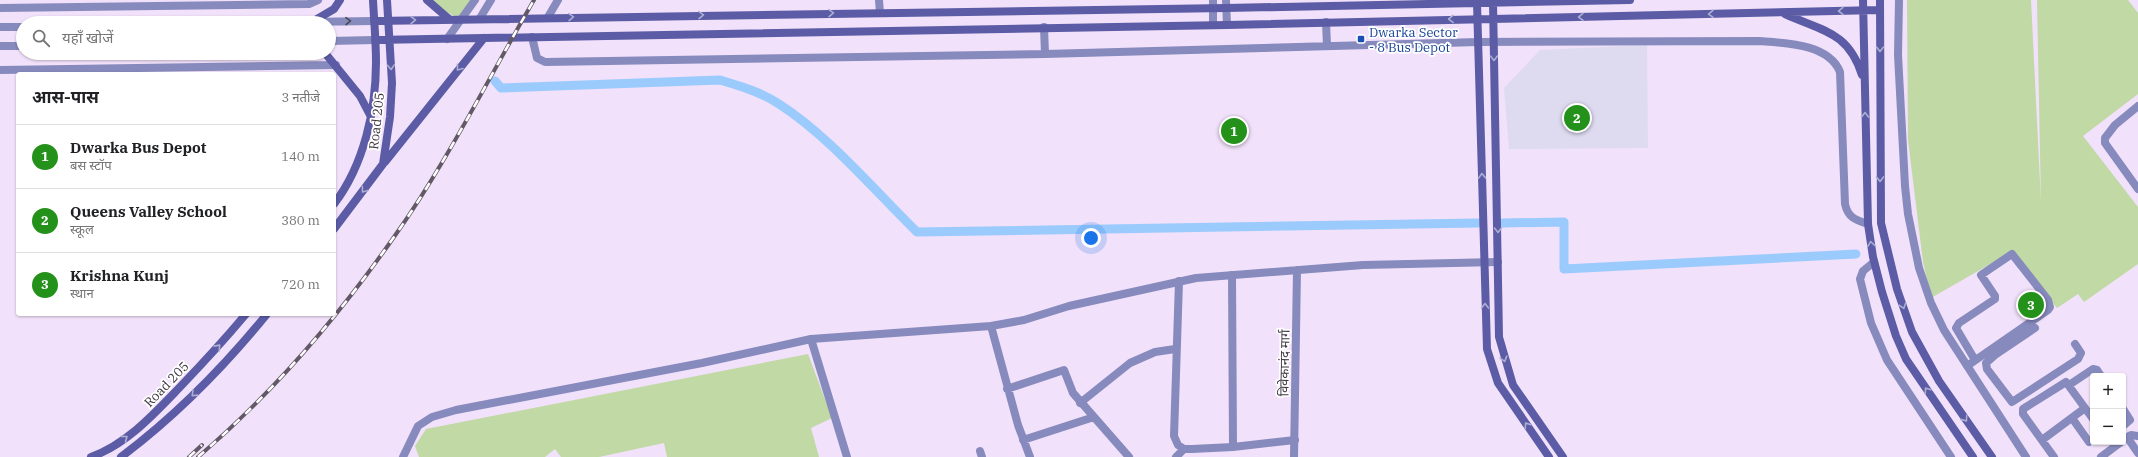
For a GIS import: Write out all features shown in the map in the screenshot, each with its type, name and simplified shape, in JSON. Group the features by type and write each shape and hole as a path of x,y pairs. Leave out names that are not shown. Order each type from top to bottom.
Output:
{"main road":[{"path":"322,16 334,9 340,0"},
{"name":"Road 205","path":"336,201 352,177 360,156 373,101 376,62 373,0"},
{"name":"Road 205","path":"336,226 383,164 391,103 390,40 387,0"},
{"path":"427,0 449,19"},
{"path":"374,21 480,18 880,13 1213,4 1477,3 1630,0"},
{"path":"1863,0 1868,224 1874,262 1896,336 1906,360 1973,457"},
{"path":"1880,0 1880,223 1897,289 1912,332 1939,381 1992,457"},
{"path":"1493,2 1499,337 1506,366 1513,385 1562,457"},
{"path":"1477,3 1487,349 1492,369 1498,383 1549,457"},
{"path":"375,40 1478,18 1493,19 1880,10"},
{"path":"1782,12 1830,31 1845,42 1857,59 1865,83"},
{"path":"383,164 484,38"},
{"path":"331,60 360,96 370,115"},
{"name":"Road 205","path":"91,457 107,451 149,419 218,347 244,316"},
{"name":"Road 205","path":"121,457 158,430 230,359 265,316"}],"street":[{"path":"0,8 309,4 318,0"},
{"path":"447,39 474,0"},
{"path":"480,18 491,0"},
{"path":"548,17 558,0"},
{"path":"879,0 880,13"},
{"path":"1899,0 1898,55 1908,214 1919,268 1931,303 1944,330 2026,457"},
{"path":"1213,4 1213,24"},
{"path":"1226,4 1227,24"},
{"path":"336,22 374,21"},
{"path":"1326,22 1327,46"},
{"path":"0,27 16,27"},
{"path":"1044,27 1045,54"},
{"path":"532,37 537,58 546,62 1045,54 1478,42 1760,41 1801,46 1827,56 1837,65 1840,72 1847,213 1853,219 1868,224"},
{"path":"336,41 375,40"},
{"path":"0,46 16,46"},
{"path":"0,70 336,65"},
{"path":"2138,106 2115,125 2105,138 2105,143 2138,189"},
{"path":"1967,366 2050,307 2048,300 2012,254 1981,275 1995,296 1995,299 1959,323 1956,328 1975,360"},
{"path":"406,455 418,426 432,417 456,410 702,363 811,339 991,326 1024,320 1069,306 1178,281 1232,275 1363,265 1485,261 1498,262"},
{"path":"1874,262 1863,271 1860,279 1873,329 1887,360 1951,457"},
{"name":"विवेकानंद मार्ग","path":"1294,457 1297,270"},
{"path":"1232,275 1233,447"},
{"path":"1178,281 1175,349 1174,436 1178,445 1184,449 1233,447 1295,440"},
{"path":"991,326 1007,389 1030,457"},
{"path":"1973,375 1986,366 1987,361 2035,328"},
{"path":"811,339 847,457"},
{"path":"1986,366 2009,400 2015,401 2078,359 2081,353 2075,344"},
{"path":"1080,403 1136,360 1155,352 1175,349"},
{"path":"2069,385 2093,369 2096,368 2099,373"},
{"path":"1007,389 1064,370 1073,394 1129,457"},
{"path":"2054,457 2023,414 2023,409 2064,383 2069,385 2090,414"},
{"path":"2042,440 2086,408"},
{"path":"2126,413 2130,420 2126,423"},
{"path":"1023,440 1094,417"},
{"path":"2072,418 2089,442"},
{"path":"2126,439 2134,435 2138,436"},
{"path":"2126,442 2138,453"},
{"path":"2101,457 2117,445"},
{"path":"1176,457 1184,449"}],"shaded area":[{"path":"1647,45 1648,148 1509,149 1504,88 1540,50"}],"green space":[{"path":"428,0 475,0 460,19 431,4"},
{"path":"1907,0 2031,0 2041,202 2037,0 2128,0 2138,13 2138,94 2083,136 2138,207 2138,264 2084,302 2078,294 2057,308 2013,251 1931,298 1923,262 1908,140"},
{"path":"808,354 832,418 811,428 819,457 667,457 664,443 599,457 561,457 555,449 545,457 419,457 415,446 426,429"}],"waterway":[{"path":"495,81 501,88 720,80 750,90 779,104 816,132 851,164 917,232 1478,223"},
{"path":"1503,223 1564,222 1564,269 1856,254"}],"railway":[{"path":"336,314 373,267 432,179 534,0"},
{"path":"198,457 252,407 303,353 334,316"},
{"path":"189,457 202,445"}],"place":[{"name":"Dwarka Sector - 8 Bus Depot","path":"1361,39"},
{"name":"Queens Valley School","path":"1577,118"},
{"name":"Dwarka Bus Depot","path":"1234,131"},
{"name":"Krishna Kunj","path":"2031,305"}]}
